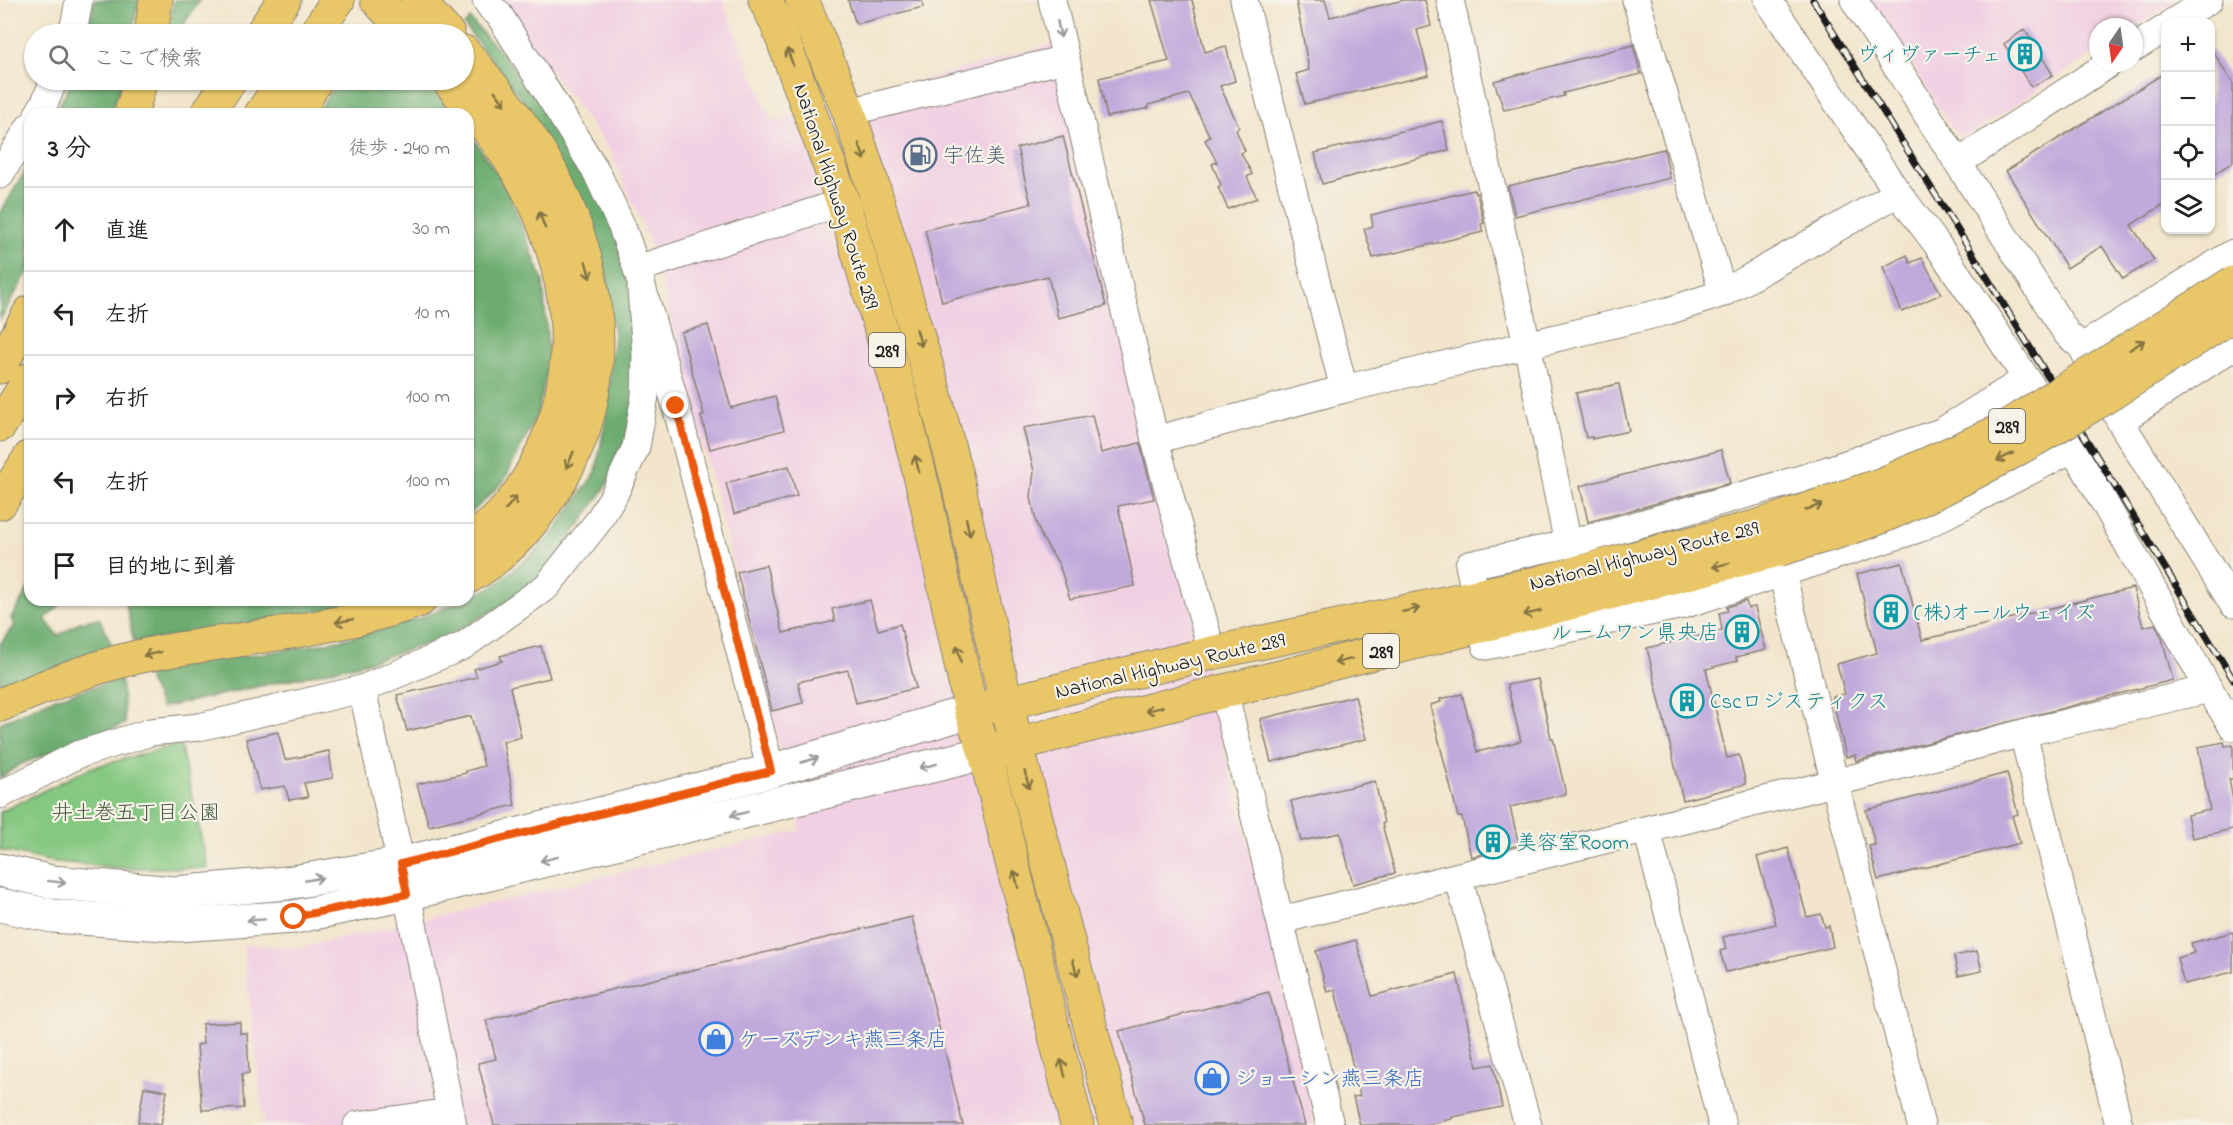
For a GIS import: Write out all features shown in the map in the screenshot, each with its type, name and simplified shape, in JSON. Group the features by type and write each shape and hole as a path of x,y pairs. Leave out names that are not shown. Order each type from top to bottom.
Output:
{"highway":[{"path":"152,24 156,0"},
{"path":"329,24 338,0"},
{"path":"335,24 362,0"},
{"path":"377,0 400,24"},
{"path":"417,0 439,24"},
{"name":"National Highway Route 289","path":"765,0 785,45 843,202 898,387 925,495 971,711 985,753 1077,1125"},
{"name":"National Highway Route 289","path":"802,0 849,112 888,234 935,395 958,483 1006,703 1116,1125"},
{"path":"268,24 283,1"},
{"path":"474,65 526,132 558,185 579,236 594,292 598,339 592,394 584,426 568,466 545,506 517,540 474,574"},
{"path":"133,108 138,90"},
{"path":"211,108 223,90"},
{"path":"265,108 277,90"},
{"path":"300,108 310,90"},
{"path":"455,90 471,108"},
{"path":"474,112 516,171 537,209 554,252 565,298 568,342 564,383 556,421 541,455 522,489 497,519 474,538"},
{"name":"National Highway Route 289","path":"1773,550 1882,484 2000,431 2233,283"},
{"name":"National Highway Route 289","path":"985,753 1224,692 1478,611 1533,584 1773,550 1889,514 2014,452 2127,384 2233,315"},
{"path":"0,367 24,323"},
{"path":"0,426 24,388"},
{"path":"0,503 24,467"},
{"path":"0,705 85,672 153,654 349,621 404,606"},
{"name":"National Highway Route 289","path":"971,711 1212,653 1478,611"}],"street":[{"path":"74,24 79,0"},
{"path":"486,0 498,13 596,171 622,227 676,406 771,771"},
{"path":"1052,0 1155,440 1212,653"},
{"path":"1244,0 1344,389"},
{"path":"1450,0 1527,344 1568,544"},
{"path":"1636,0 1722,293"},
{"path":"1768,0 1898,193 1936,243 2072,449 2233,727"},
{"path":"1854,0 2067,334 2082,347 2120,421 2229,588"},
{"path":"2180,18 2209,0"},
{"path":"2143,42 2161,31"},
{"path":"849,112 1065,59"},
{"path":"1959,162 2096,72"},
{"path":"42,108 50,90"},
{"path":"0,176 24,136"},
{"path":"1155,440 1344,389 1668,311 1722,293 1898,193"},
{"path":"639,280 843,202"},
{"path":"2082,347 2233,253"},
{"path":"0,795 77,755 151,732 199,727 362,689 463,646 547,586 597,523 615,495 636,447 645,396 646,354 639,280"},
{"path":"2120,421 2233,347"},
{"path":"2026,379 1941,432 1801,479 1568,544 1469,565 1486,646 1683,605 1773,550 1918,530 2072,449"},
{"path":"1773,550 1921,1125"},
{"path":"357,1125 452,1119 404,879 362,689"},
{"path":"1281,920 1834,783 2023,733 2209,689"},
{"path":"1224,692 1330,1125"},
{"path":"0,905 52,916 178,925 294,917 404,879 971,711"},
{"path":"2023,733 2119,1125"},
{"path":"0,870 51,882 174,893 287,883 404,879 985,753"},
{"path":"1647,830 1722,1125"},
{"path":"1458,877 1528,1125"}],"shaded area":[{"path":"486,0 722,0 772,121 1053,44 1316,1125 264,1125 243,944 301,948 801,830 653,250 610,150 539,56"},
{"path":"1870,0 2177,0 2143,22 2143,18 2089,18 2089,57 1967,136 1955,133"}],"green space":[{"path":"94,0 139,0 134,24 89,24"},
{"path":"174,0 200,0 184,24 170,24"},
{"path":"470,19 534,90 586,169 617,237 639,329 631,430 605,488 542,580 525,592 445,638 368,662 161,708 143,668 306,646 386,628 450,606 474,606 474,595 494,586 549,539 596,472 607,409 614,332 594,250 523,101 474,38 474,24 465,24"},
{"path":"67,90 120,90 112,108 58,108"},
{"path":"332,90 434,90 450,108 321,108"},
{"path":"474,139 508,191 543,281 549,362 537,415 504,481 474,510"},
{"path":"24,172 24,278 0,320 0,214"},
{"path":"24,596 24,606 59,606 45,619 58,636 80,622 99,618 115,651 0,691 0,644 14,625 11,618"},
{"path":"126,606 346,606 134,643"},
{"path":"121,679 125,724 21,764 0,778 0,723 52,699"},
{"name":"井土巻五丁目公園","path":"180,744 208,868 120,868 48,861 0,850 0,812 90,768"}],"building":[{"path":"848,0 922,0 923,7 856,24"},
{"path":"1151,0 1192,0 1205,52 1226,46 1235,81 1220,86 1239,127 1236,130 1245,151 1241,153 1252,174 1247,177 1257,198 1228,209 1218,187 1221,185 1212,164 1217,162 1205,140 1210,137 1189,94 1148,105 1149,108 1107,117 1099,78 1169,61"},
{"path":"1296,0 1325,0 1330,17 1404,0 1425,0 1431,26 1417,30 1429,75 1305,104 1296,74 1309,70"},
{"name":"ヴィヴァーチェ","path":"2025,29 2053,75 2031,87 2004,44"},
{"path":"1633,45 1641,74 1504,110 1494,81"},
{"path":"2215,55 2233,84 2233,162 2215,173"},
{"path":"2161,75 2161,206 2131,225 2154,260 2123,279 2102,246 2067,268 2006,171"},
{"path":"1442,121 1449,150 1322,184 1315,153"},
{"path":"1063,136 1106,306 1058,318 1048,276 942,302 925,230 1031,204 1017,148"},
{"path":"1664,149 1670,178 1515,216 1508,186"},
{"path":"1474,190 1475,194 1477,193 1484,223 1481,224 1483,232 1373,258 1364,229 1373,226 1371,215"},
{"path":"1907,255 1910,263 1922,258 1941,294 1902,312 1883,267"},
{"path":"708,325 731,408 775,396 784,430 710,449 701,416 704,415 681,332"},
{"path":"1619,384 1629,431 1592,439 1592,437 1586,438 1576,393"},
{"path":"1092,415 1101,453 1140,443 1154,499 1118,506 1135,586 1070,599 1059,564 1042,538 1036,522 1031,497 1034,471 1023,428"},
{"path":"1721,450 1730,483 1588,522 1580,486"},
{"path":"789,466 797,496 734,514 726,483"},
{"path":"1902,563 1922,640 2133,588 2143,627 2155,624 2162,638 2173,680 1856,761 1855,755 1846,757 1832,697 1845,694 1837,664 1877,653 1857,574"},
{"path":"766,565 783,633 835,621 832,609 870,600 878,630 900,624 916,688 856,703 848,670 798,682 803,703 772,711 737,572"},
{"path":"1746,601 1748,608 1755,607 1766,650 1736,657 1737,661 1706,669 1727,758 1739,755 1746,784 1683,800 1647,648 1722,630 1719,613 1728,611 1727,607"},
{"path":"541,646 550,678 510,687 521,737 503,742 515,805 429,826 417,784 466,773 466,771 484,766 471,716 407,731 397,695 477,677 474,669 502,661 500,656"},
{"path":"1538,679 1566,794 1510,807 1519,845 1471,857 1462,817 1458,817 1430,705 1441,702 1440,699 1462,694 1477,752 1521,741 1507,685"},
{"path":"1355,696 1366,739 1271,762 1260,719"},
{"path":"278,732 285,760 329,751 333,778 304,783 308,797 289,800 285,786 260,790 246,739"},
{"path":"2224,742 2225,746 2233,745 2233,779 2229,779 2233,800 2233,829 2192,838 2187,815 2210,810 2198,747"},
{"path":"2007,773 2018,814 2012,816 2020,843 1878,880 1869,846 1875,845 1866,810"},
{"path":"1375,781 1384,823 1382,824 1395,873 1353,884 1340,833 1301,841 1291,801"},
{"path":"1788,848 1807,917 1821,914 1825,927 1829,926 1833,947 1726,972 1720,951 1726,949 1723,937 1776,924 1757,857"},
{"name":"ケーズデンキ燕三条店","path":"912,917 963,1125 494,1125 478,1063 496,1059 486,1020"},
{"path":"2233,932 2233,972 2184,984 2177,958 2194,953 2191,943"},
{"path":"1356,940 1372,996 1457,974 1477,1067 1493,1064 1502,1107 1426,1125 1360,1125 1353,1097 1360,1096 1335,990 1327,992 1316,951"},
{"path":"1977,951 1982,971 1958,976 1954,956"},
{"name":"ジョーシン燕三条店","path":"1269,992 1305,1125 1145,1125 1119,1031"},
{"path":"240,1022 240,1033 247,1033 249,1073 242,1074 244,1108 202,1110 197,1045 203,1044 202,1024"},
{"path":"144,1087 167,1091 161,1125 138,1122"}],"railway":[{"path":"1813,0 1974,256 2233,679"}],"place":[{"name":"ヴィヴァーチェ","path":"2025,54"},
{"name":"宇佐美","path":"920,155"},
{"name":"(株)オールウェイズ","path":"1891,612"},
{"name":"ルームワン県央店","path":"1742,632"},
{"name":"Cscロジスティクス","path":"1687,701"},
{"name":"美容室Room","path":"1493,842"},
{"name":"ケーズデンキ燕三条店","path":"716,1039"},
{"name":"ジョーシン燕三条店","path":"1212,1078"}],"route":[{"path":"294,917 407,894 401,864 771,771 676,406"}]}
